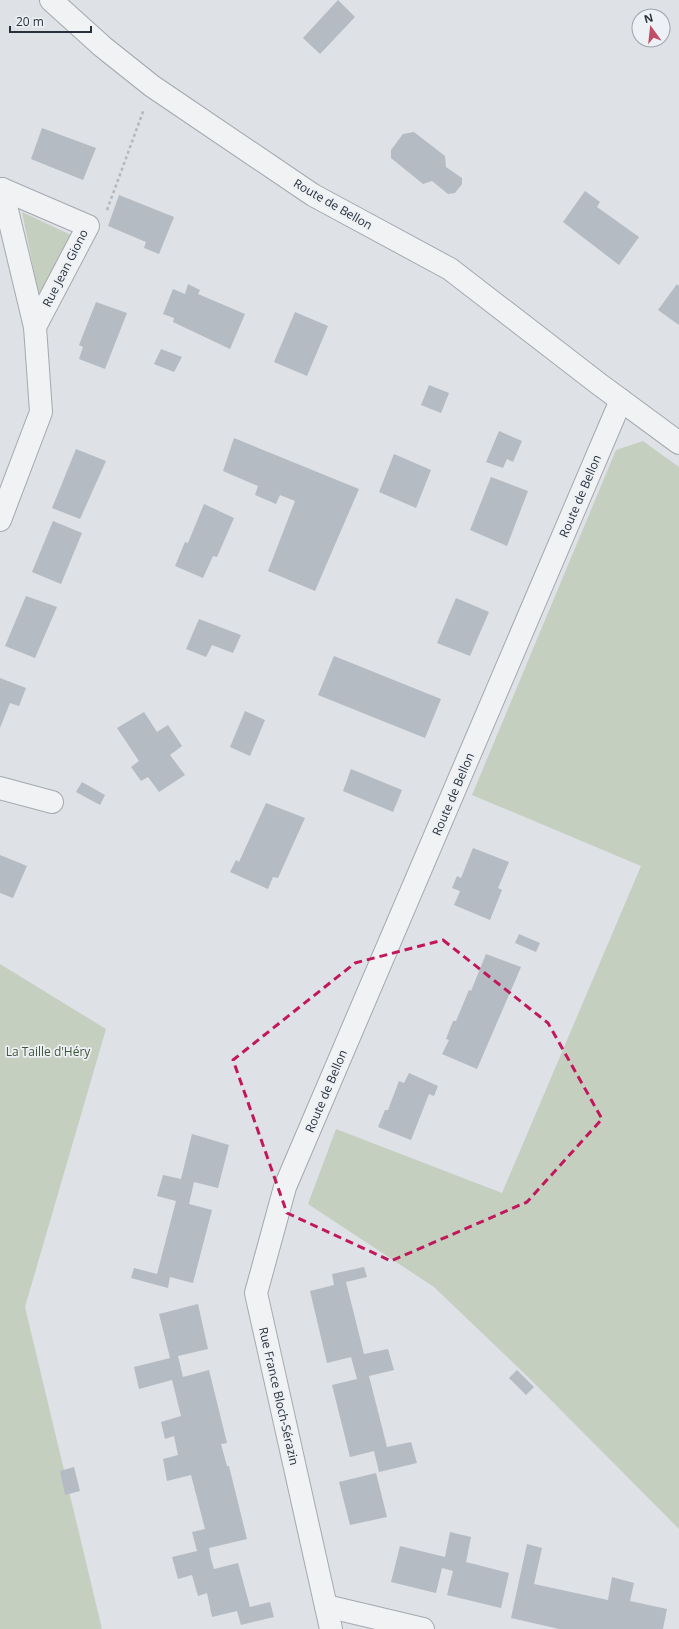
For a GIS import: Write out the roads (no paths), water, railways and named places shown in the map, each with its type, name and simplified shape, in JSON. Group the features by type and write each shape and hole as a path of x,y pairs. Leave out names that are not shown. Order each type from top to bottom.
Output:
{"street":[{"name":"Route de Bellon","path":"51,0 103,48 152,86 313,195 450,269 679,443"},
{"name":"Rue Jean Giono","path":"1,189 88,226 34,327"},
{"name":"Rue Jean Giono","path":"0,520 41,412 34,327 1,189"},
{"name":"Route de Bellon","path":"285,1187 621,400"},
{"path":"0,788 52,802"},
{"name":"Rue France Bloch-Sérazin","path":"285,1187 256,1293 331,1629"},
{"path":"326,1606 423,1629"}],"park label":[{"name":"La Taille d'Héry","path":"48,1051"}]}
